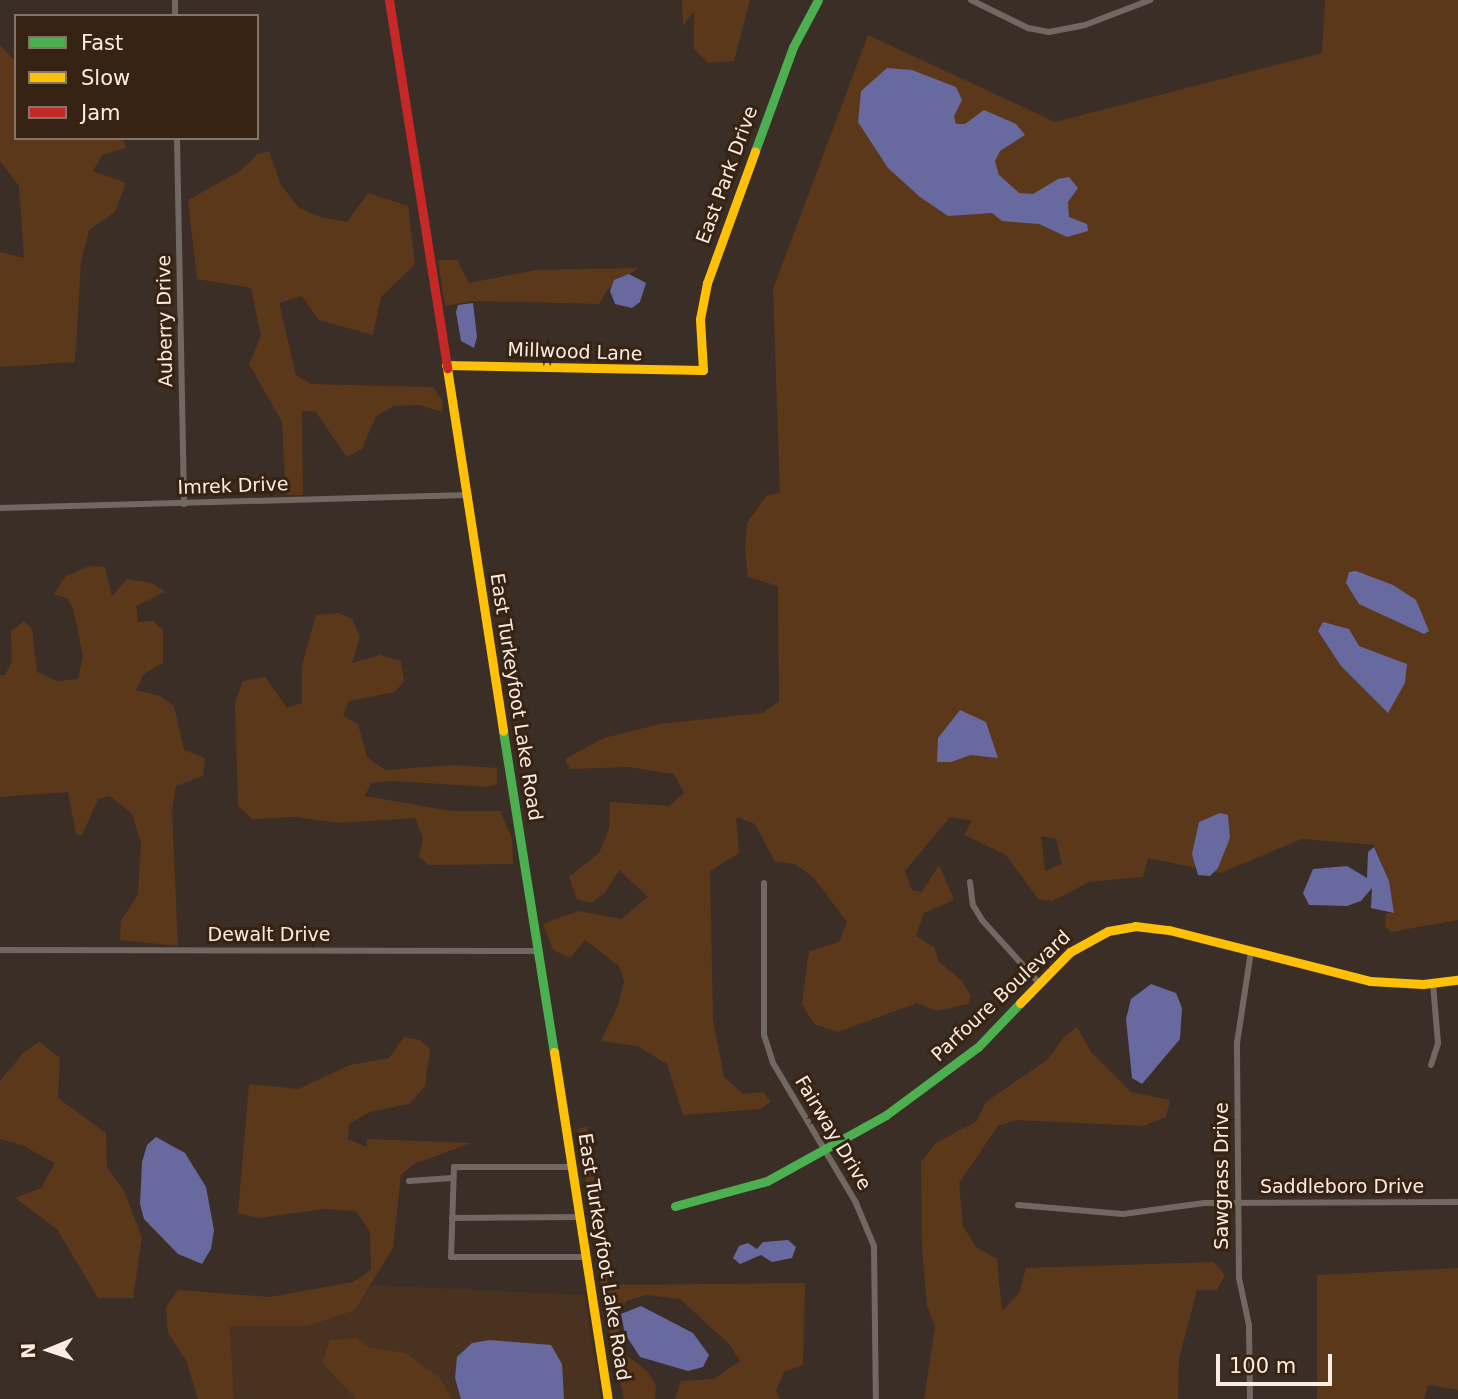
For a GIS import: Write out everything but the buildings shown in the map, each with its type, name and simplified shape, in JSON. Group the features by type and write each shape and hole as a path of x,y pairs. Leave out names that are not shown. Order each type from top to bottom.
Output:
{"street":[{"name":"East Turkeyfoot Lake Road","path":"389,0 608,1399"},
{"name":"East Park Drive","path":"703,370 700,318 707,283 793,47 818,0"},
{"path":"971,0 1028,28 1049,32 1085,25 1148,0"},
{"name":"Auberry Drive","path":"177,140 184,504"},
{"name":"Millwood Lane","path":"446,365 703,370"},
{"name":"Imrek Drive","path":"0,508 467,495"},
{"path":"970,882 973,905 982,920 1040,984"},
{"name":"Fairway Drive","path":"764,883 764,1035 773,1063 856,1203 874,1246 876,1399"},
{"name":"Parfoure Boulevard","path":"675,1206 745,1189 824,1151 954,1067 1082,943 1122,928 1168,930 1370,981 1433,984 1458,980"},
{"name":"Dewalt Drive","path":"0,950 538,951"},
{"name":"Sawgrass Drive","path":"1250,1399 1249,1325 1239,1278 1237,1043 1251,952"},
{"path":"1431,1065 1438,1042 1433,984"},
{"path":"572,1167 454,1167 451,1257 587,1258"},
{"path":"409,1181 452,1178"},
{"name":"Saddleboro Drive","path":"1018,1205 1123,1214 1238,1203 1458,1202"},
{"path":"452,1217 580,1217"}],"shaded area":[{"path":"682,0 750,0 734,61 708,63 694,49 694,11 683,26"},
{"path":"1325,0 1458,0 1458,920 1391,932 1385,926 1386,913 1394,913 1388,879 1374,845 1302,839 1220,873 1148,858 1143,877 1089,882 1052,901 1038,899 1006,855 964,835 972,821 950,817 905,871 912,890 922,892 939,865 954,900 924,913 916,936 935,948 938,961 961,980 971,996 968,1004 937,1011 917,1003 838,1032 814,1024 802,1004 809,951 839,942 847,922 814,878 795,864 775,862 755,824 736,817 739,853 710,871 713,1019 724,1077 743,1094 763,1092 771,1102 760,1109 683,1115 667,1064 637,1046 601,1041 618,1006 624,981 619,966 585,940 570,958 553,950 543,924 578,911 621,919 648,897 619,870 605,893 591,903 577,899 569,877 599,853 609,829 610,802 669,806 684,793 674,774 629,767 570,769 565,759 604,738 660,724 762,713 779,702 778,586 748,577 745,549 747,523 767,495 780,493 773,289 868,35 1055,122 1322,53","holes":["1041,836 1056,839 1062,864 1045,871"]},
{"path":"0,45 14,60 14,140 124,140 126,148 102,155 93,171 126,183 115,212 89,230 81,262 75,362 0,367 0,252 24,258 19,186 0,161"},
{"path":"269,151 281,185 299,208 320,217 347,222 368,193 408,206 415,264 381,297 373,335 319,320 302,296 279,303 296,375 311,384 433,387 443,401 442,412 419,405 394,406 376,416 362,449 347,457 315,411 302,411 303,495 286,495 282,422 249,364 261,336 251,288 197,279 188,200 240,171 258,154"},
{"path":"438,260 457,260 469,283 536,270 638,268 608,289 599,304 472,301 445,306"},
{"path":"89,566 105,567 112,596 127,579 152,583 165,592 136,606 138,622 153,621 163,630 163,663 144,674 136,690 160,696 174,706 184,750 205,758 203,776 176,786 172,812 178,946 120,940 121,921 138,894 141,843 132,814 110,796 98,799 82,835 76,834 68,792 0,797 0,675 5,675 12,661 11,631 24,621 32,629 37,672 56,681 78,679 83,656 74,612 68,599 54,594 66,576"},
{"path":"339,613 352,619 360,637 352,663 380,655 401,661 404,681 395,692 349,701 343,716 358,724 367,757 385,770 452,765 497,768 497,784 488,787 393,781 371,783 365,796 451,811 500,811 512,838 513,864 429,865 419,857 423,838 415,818 340,823 295,817 252,819 238,806 235,703 243,681 265,677 287,708 302,703 302,665 316,615"},
{"path":"1077,1027 1091,1052 1131,1092 1170,1100 1166,1117 1143,1126 1016,1120 998,1126 959,1183 963,1226 976,1247 997,1259 1002,1311 1019,1293 1026,1268 1214,1262 1225,1275 1217,1290 1197,1290 1179,1359 1178,1399 924,1399 935,1327 927,1306 922,1247 921,1162 936,1143 977,1121 986,1102 1048,1059 1064,1037"},
{"path":"404,1037 420,1040 430,1049 425,1086 409,1104 370,1112 349,1124 348,1139 367,1147 367,1139 471,1143 414,1164 401,1175 393,1248 355,1310 308,1326 230,1326 234,1399 198,1399 186,1360 168,1333 166,1307 178,1290 270,1297 353,1282 371,1270 370,1231 356,1211 325,1209 258,1218 238,1213 249,1084 298,1089 350,1065 389,1058"},
{"path":"40,1042 60,1058 58,1098 106,1133 107,1167 124,1191 142,1237 133,1298 98,1298 57,1229 15,1198 41,1188 55,1163 22,1145 0,1139 0,1081 25,1051"},
{"path":"587,1126 608,1285 805,1283 803,1365 784,1372 776,1391 780,1399 675,1399 681,1381 714,1379 740,1361 729,1344 680,1299 646,1295 626,1301 615,1318 626,1355 647,1371 656,1385 655,1399 624,1399 603,1304 578,1129"},
{"path":"1458,1268 1458,1390 1428,1385 1424,1399 1317,1399 1317,1275"},
{"path":"371,1285 584,1295 601,1399 234,1399 230,1325 308,1326 355,1310"},
{"path":"356,1338 367,1347 405,1353 439,1377 452,1399 356,1399 322,1363 330,1340"}],"water":[{"path":"887,68 912,70 956,87 962,100 954,116 956,124 965,124 984,110 1016,124 1025,135 1000,151 995,161 999,175 1019,193 1033,194 1058,179 1069,177 1078,188 1068,202 1069,217 1087,224 1088,231 1067,237 1039,224 1002,221 992,213 948,216 920,197 888,168 858,122 861,91"},
{"path":"629,274 646,283 640,302 632,308 615,304 610,291 614,280"},
{"path":"473,303 477,337 474,348 461,341 456,312 458,305"},
{"path":"1356,571 1393,585 1416,600 1429,631 1424,634 1359,604 1346,583 1349,572"},
{"path":"1323,622 1349,629 1359,646 1407,664 1405,683 1388,713 1341,666 1318,631"},
{"path":"960,710 986,722 998,758 971,755 951,762 937,762 938,738"},
{"path":"1220,813 1228,815 1230,838 1218,868 1210,876 1198,875 1192,854 1199,822"},
{"path":"1374,847 1389,881 1394,913 1371,908 1372,888 1361,901 1347,906 1309,905 1303,893 1313,869 1347,866 1367,878 1368,852"},
{"path":"1151,984 1176,993 1182,1008 1180,1039 1142,1084 1132,1078 1126,1019 1131,999"},
{"path":"156,1137 185,1153 206,1187 214,1230 211,1249 202,1264 178,1254 144,1219 140,1204 142,1162 147,1145"},
{"path":"788,1240 796,1247 792,1258 772,1262 761,1255 740,1264 733,1258 739,1246 748,1243 757,1249 763,1242"},
{"path":"641,1306 693,1333 709,1355 703,1367 688,1371 640,1357 625,1334 621,1314"},
{"path":"490,1340 551,1345 562,1364 564,1399 461,1399 455,1378 457,1357 472,1343"}],"traffic: fast":[{"path":"755,151 793,47 818,0"},
{"path":"503,731 554,1052"},
{"path":"675,1206 767,1181 886,1115 978,1047 1020,1003"}],"traffic: slow":[{"path":"446,365 703,370 700,319 707,283 755,151"},
{"path":"447,368 503,731"},
{"path":"1020,1003 1070,952 1108,931 1135,926 1169,930 1370,981 1423,984 1458,980"},
{"path":"554,1052 608,1399"}],"traffic: jam":[{"path":"389,0 447,368"}]}
